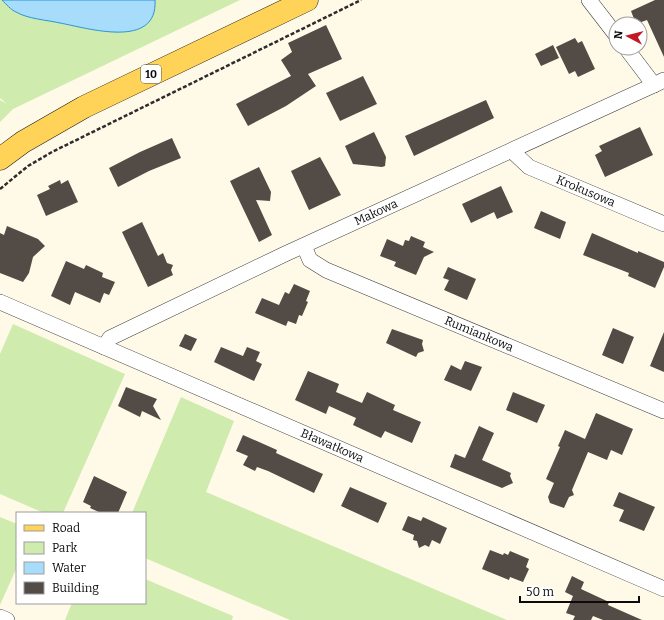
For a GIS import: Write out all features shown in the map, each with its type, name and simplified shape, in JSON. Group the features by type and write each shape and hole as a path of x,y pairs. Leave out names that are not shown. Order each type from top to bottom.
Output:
{"main road":[{"name":"10","path":"0,159 23,142 84,107 307,0"}],"street":[{"path":"589,0 608,25"},
{"name":"Makowa","path":"104,347 110,338 304,246 659,82 634,56"},
{"name":"Krokusowa","path":"512,151 529,167 664,224"},
{"name":"Rumiankowa","path":"304,246 310,260 326,270 664,411"},
{"name":"Bławatkowa","path":"0,302 664,589"},
{"path":"0,617 7,620"}],"path":[{"path":"0,189 28,166 52,152 361,0"}],"green space":[{"path":"0,0 240,0 13,109 0,122 0,100 7,104 0,98"},
{"path":"13,324 125,374 63,512 42,512 0,494 0,354"},
{"path":"181,397 234,421 206,492 507,620 290,620 146,558 146,512 132,512"},
{"path":"0,517 16,524 16,569 0,605"},
{"path":"146,579 233,616 232,620 65,620 72,604 146,604"}],"water":[{"path":"2,0 155,0 153,16 145,25 133,31 119,32 87,29 26,16 12,10"}],"building":[{"path":"655,0 664,0 664,57 648,22 648,16 633,16 631,11"},
{"path":"326,25 342,59 308,74 316,86 286,106 248,126 236,104 291,76 281,60 292,52 288,43"},
{"path":"575,38 578,43 582,41 595,69 578,77 575,71 569,74 556,47"},
{"path":"553,45 559,58 541,66 535,54"},
{"path":"363,76 377,104 340,121 326,93"},
{"path":"486,100 494,118 414,156 405,136"},
{"path":"640,127 653,155 605,177 595,155 602,151 599,146"},
{"path":"374,132 386,157 385,166 353,164 345,146"},
{"path":"172,138 181,158 149,171 118,187 109,168"},
{"path":"320,157 341,195 309,210 291,171"},
{"path":"259,167 271,192 270,201 256,200 272,235 259,242 230,181"},
{"path":"60,180 61,184 68,180 78,202 46,216 37,195 50,189 48,186"},
{"path":"501,186 513,212 497,219 494,212 471,223 462,204"},
{"path":"541,211 566,222 560,239 534,228"},
{"path":"142,222 158,256 163,253 167,263 173,265 171,270 173,275 148,287 122,232"},
{"path":"7,226 38,239 45,246 33,257 29,273 23,282 0,273 0,233 4,235"},
{"path":"592,233 638,253 638,251 664,262 664,267 655,288 628,276 629,273 583,255"},
{"path":"411,236 425,242 423,247 434,252 424,257 416,275 394,266 396,262 380,256 387,239 403,246 405,240 409,241"},
{"path":"66,261 84,269 86,265 103,273 102,277 115,282 109,295 104,293 100,303 75,292 70,305 51,296"},
{"path":"448,267 476,279 467,300 444,290 449,280 443,278"},
{"path":"294,284 310,291 306,301 308,302 302,316 299,315 296,324 288,321 286,326 255,313 262,298 279,305 285,292 289,294"},
{"path":"613,328 634,337 623,364 602,355"},
{"path":"392,329 423,340 422,344 424,351 418,353 416,357 386,343"},
{"path":"664,332 664,372 650,366"},
{"path":"185,334 197,339 191,351 179,346"},
{"path":"221,347 243,356 247,347 260,352 256,361 262,364 254,381 214,362"},
{"path":"465,361 482,367 471,391 444,380 451,365 461,370"},
{"path":"308,371 339,384 336,392 362,403 367,392 395,405 393,410 421,422 412,443 385,431 381,438 353,425 356,418 329,406 326,414 295,400"},
{"path":"126,387 157,399 153,406 161,420 142,411 140,417 118,406"},
{"path":"513,392 545,405 537,423 506,410"},
{"path":"596,413 633,429 622,455 611,450 607,460 588,452 572,490 574,495 569,497 564,508 550,503 548,497 554,483 546,479 560,447 558,446 565,430 585,439"},
{"path":"479,426 494,433 482,460 511,473 510,476 513,483 502,488 450,467 455,454 465,458"},
{"path":"243,435 277,450 276,453 323,474 314,493 268,471 257,467 255,471 243,465 248,456 236,451"},
{"path":"94,476 127,492 118,512 99,512 90,508 91,506 83,502"},
{"path":"350,487 387,503 378,523 341,506"},
{"path":"619,492 655,507 644,531 619,521 624,510 613,506"},
{"path":"408,516 421,521 423,517 447,528 440,544 432,540 429,547 425,545 419,548 417,541 413,540 414,535 402,530"},
{"path":"490,550 503,555 504,553 508,555 510,551 529,559 526,567 529,569 523,582 510,577 509,580 482,569"},
{"path":"572,576 584,582 581,589 609,602 608,605 642,620 603,620 593,616 591,620 573,620 575,616 566,613 573,596 565,592"}]}
